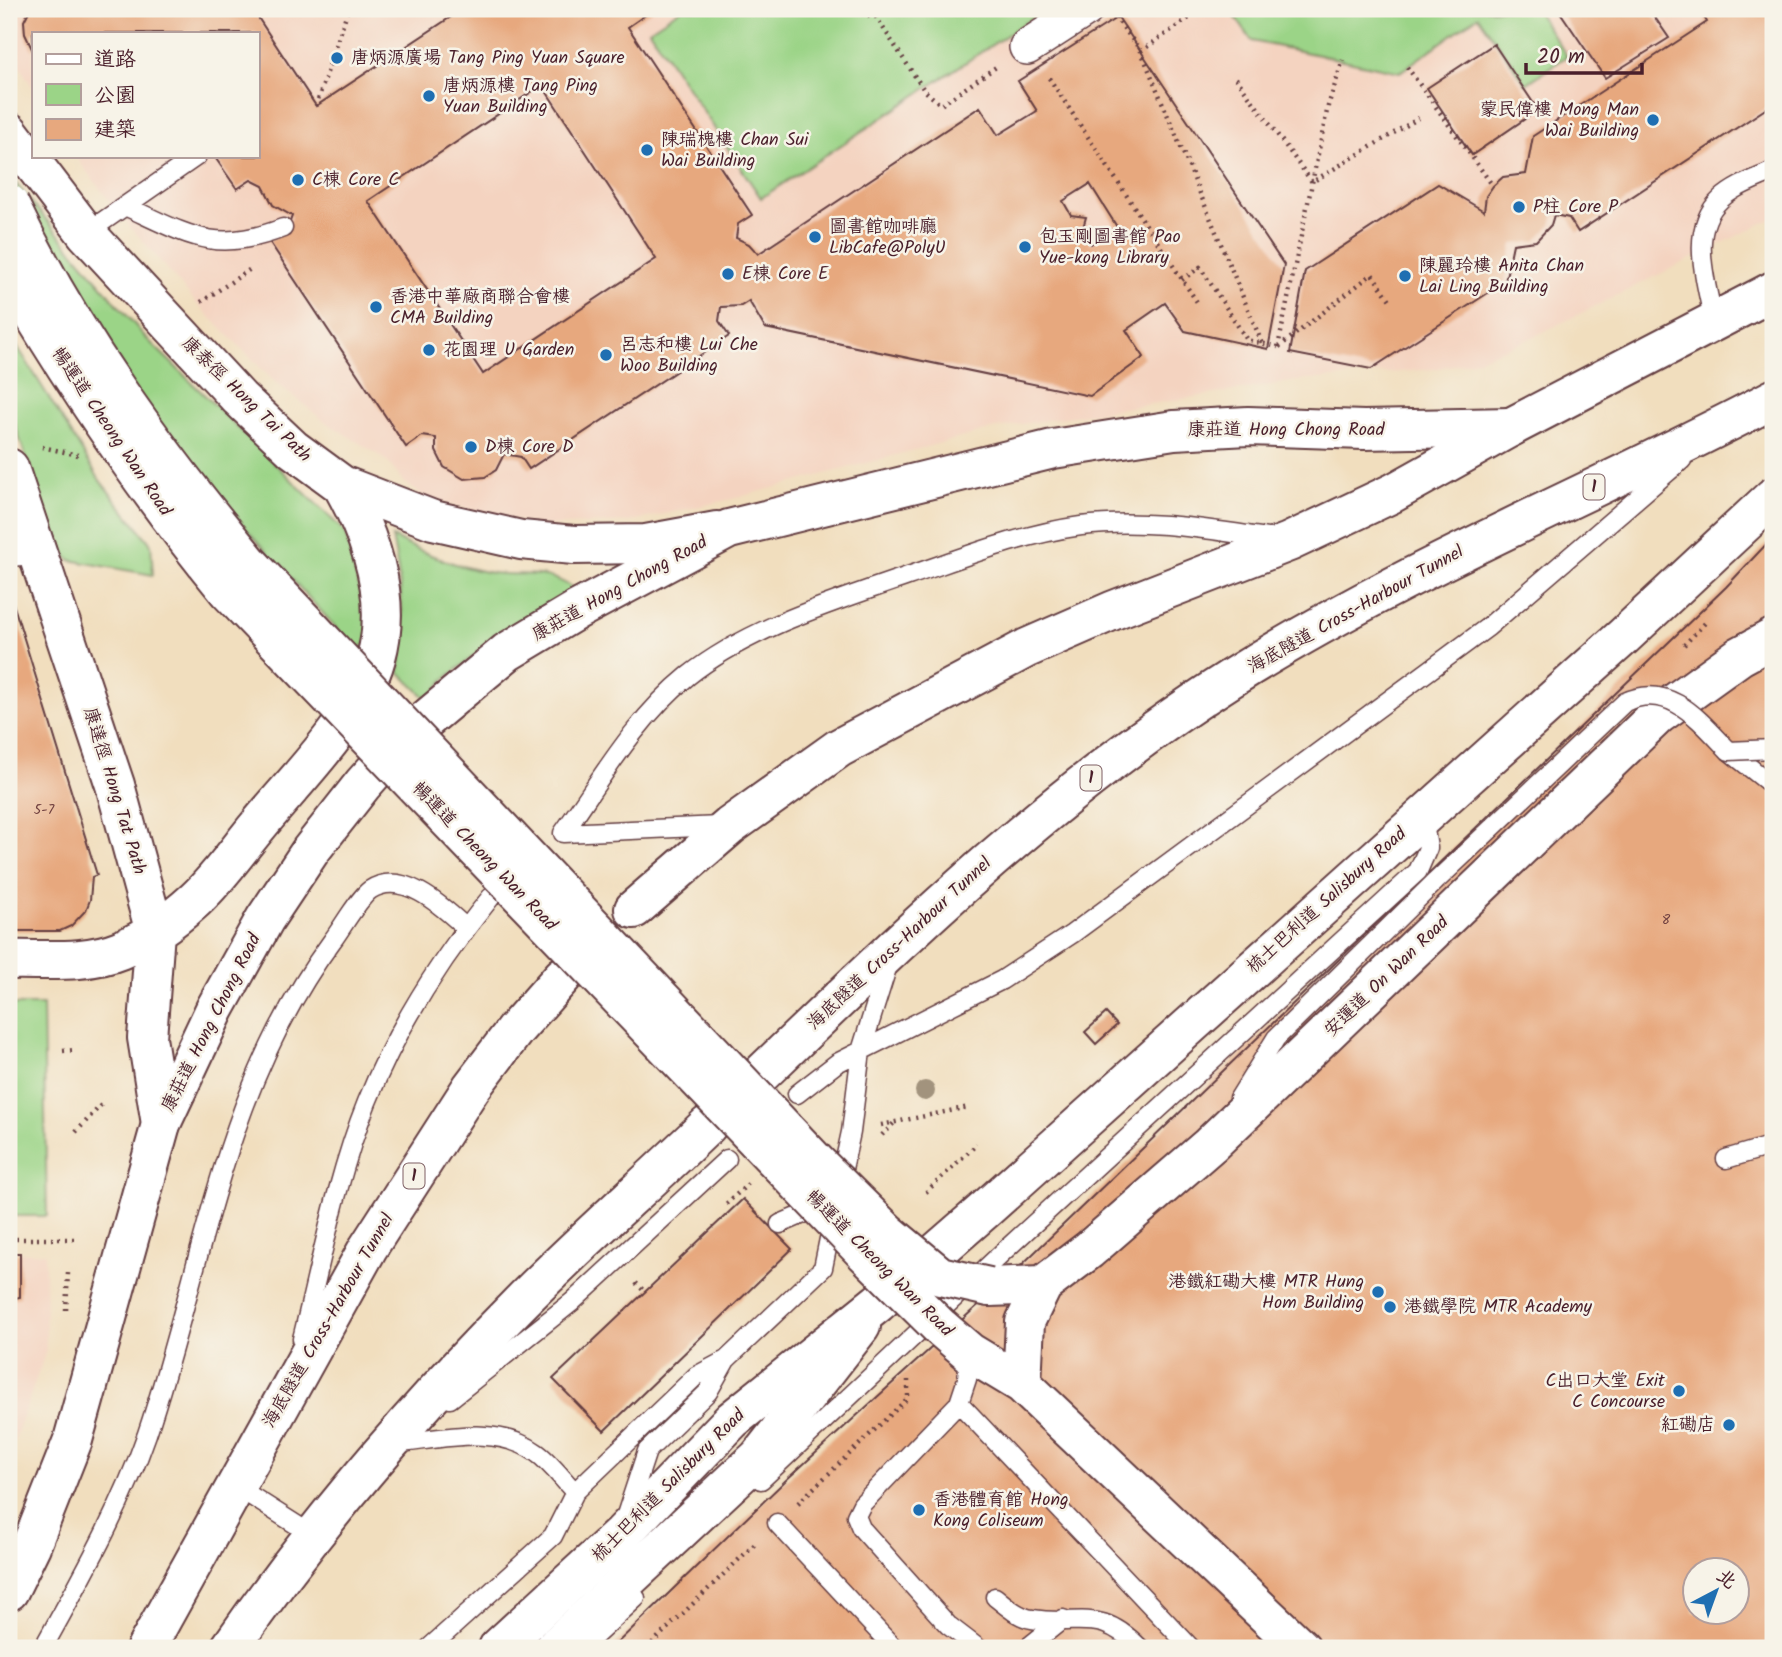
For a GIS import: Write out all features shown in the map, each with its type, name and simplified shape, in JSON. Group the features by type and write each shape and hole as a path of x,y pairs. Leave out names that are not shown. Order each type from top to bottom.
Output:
{"main road":[{"name":"康泰徑 Hong Tai Path","path":"9,132 86,233 239,398 293,449 342,485 433,520 521,540 574,545 646,544 729,528"},
{"name":"暢運道 Cheong Wan Road","path":"9,204 29,247 88,348 167,460 249,563 867,1213 940,1276 989,1287 1043,1285"},
{"name":"暢運道 Cheong Wan Road","path":"9,274 65,369 137,475 228,591 865,1253 969,1352 1022,1384 1301,1648"},
{"name":"康莊道 Hong Chong Road","path":"9,1591 31,1546 73,1440 161,1124 215,1009 265,919 311,850 363,783 405,737 507,652 577,610 729,528 1053,449 1112,438 1248,426 1364,430 1511,427 1773,291"},
{"name":"海底隧道 Cross-Harbour Tunnel","path":"758,1077 966,880 1082,784 1227,680 1384,590 1717,428 1773,398"},
{"path":"634,909 730,826 839,748 1027,649 1114,610 1289,542 1393,493 1511,427"},
{"name":"康達徑 Hong Tat Path","path":"22,457 22,556 115,785 155,932 147,1038 161,1124"},
{"path":"9,960 82,959 119,951 155,932 209,886 350,711 369,679 377,657 382,625 380,584 371,545 342,485"},
{"name":"梳士巴利道 Salisbury Road","path":"509,1638 621,1535 732,1420 878,1303 1623,637 1773,497"},
{"name":"安運道 On Wan Road","path":"1043,1285 1210,1145 1658,715 1740,656 1773,638"},
{"name":"海底隧道 Cross-Harbour Tunnel","path":"146,1648 234,1485 290,1393 368,1248 471,1088 515,1030 563,976"},
{"path":"230,1648 314,1535 387,1445 521,1302 708,1125"},
{"path":"1022,1384 1026,1322 1043,1285"},
{"name":"梳士巴利道 Salisbury Road","path":"554,1648 759,1457 878,1303"}],"street":[{"path":"1027,47 1101,14"}],"lane":[{"path":"86,233 194,158"},
{"path":"1714,323 1701,254 1708,216 1719,200 1733,190 1773,172"},
{"path":"125,206 197,238 216,241 255,239 282,228"},
{"path":"797,1094 838,1063 1002,980 1072,934 1488,627 1717,428"},
{"path":"730,826 563,833 656,705 689,675 727,650 819,608 986,550 1081,526 1154,523 1289,542"},
{"path":"1210,1145 1276,1038 1625,702 1642,694 1678,703 1729,751 1773,786"},
{"path":"1729,751 1773,749"},
{"path":"753,1488 1003,1252 1418,871 1428,848 1423,814"},
{"path":"43,1648 95,1553 146,1435 243,1105 300,985 370,890 388,884 428,894 466,928"},
{"path":"290,1393 332,1218 366,1105 396,1038 466,928 491,897"},
{"path":"429,1648 553,1536 575,1492 696,1376 726,1360 823,1268 851,1132 861,1051 894,946"},
{"path":"1726,1158 1773,1145"},
{"path":"387,1445 484,1374 572,1302 727,1159"},
{"path":"780,1224 836,1200"},
{"path":"969,1352 967,1379 959,1403 862,1504 856,1516 861,1528 948,1625 978,1648"},
{"path":"621,1535 647,1451 708,1392 726,1360"},
{"path":"959,1403 1191,1648"},
{"path":"387,1445 478,1436 506,1438 536,1453 575,1492"},
{"path":"234,1485 314,1535"},
{"path":"777,1523 894,1648"},
{"path":"582,1648 653,1582"},
{"path":"995,1597 1031,1619 1108,1624 1122,1631 1140,1648"},
{"path":"1027,1648 1063,1619"}],"path":[{"path":"316,106 348,9"},
{"path":"841,9 876,17 924,90 940,105 1027,47"},
{"path":"1141,51 1192,16 1188,9"},
{"path":"1101,14 1141,51 1262,343"},
{"path":"1278,347 1328,107 1343,61"},
{"path":"1407,67 1493,186"},
{"path":"1236,78 1312,183"},
{"path":"1065,102 1199,305"},
{"path":"1312,183 1419,118"},
{"path":"197,304 261,261"},
{"path":"1182,280 1200,267 1247,340 1278,347"},
{"path":"1278,347 1372,275 1390,300"},
{"path":"22,457 86,457"},
{"path":"63,1051 76,1050"},
{"path":"76,1132 101,1105"},
{"path":"882,1135 896,1122"},
{"path":"926,1192 977,1144"},
{"path":"9,1239 74,1239"},
{"path":"636,1283 645,1292"}],"shaded area":[{"path":"9,9 1773,9 1773,218 1523,342 1473,361 1433,369 1297,381 997,428 732,499 629,522 542,526 429,500 404,482 385,459 324,421 274,381 197,304 117,211 77,158 259,158 259,32 32,32 32,86 9,49"},
{"path":"9,1253 45,1253 46,1351 9,1456"}],"green space":[{"path":"681,9 1046,9 761,198 649,30"},
{"path":"1230,9 1535,9 1567,56 1526,84 1478,16 1400,72 1252,41"},
{"path":"13,180 145,337 345,532 371,637 358,652 217,497 121,377 29,227"},
{"path":"9,333 101,482 151,544 153,575 70,560 55,547 9,406"},
{"path":"392,537 467,568 493,573 545,576 576,590 572,601 510,627 444,680 428,700 399,672 402,604"},
{"path":"9,1005 43,1005 47,1216 9,1216"}],"building":[{"path":"30,9 253,10 316,106 463,9 654,9 628,27 752,215 738,224 736,238 749,244 758,254 980,107 998,135 1037,111 1018,81 1118,17 1284,265 1268,349 1185,331 1165,303 1126,330 1144,357 1090,396 765,328 749,301 741,306 721,307 719,321 729,336 529,469 521,457 504,454 496,470 485,477 464,479 444,467 436,451 436,438 422,436 406,447 269,241 287,230 292,216 273,205 263,186 251,180 237,189 215,158 259,158 259,32 32,32 32,49 25,34 24,21","holes":["542,85 656,259 483,374 368,201","1090,184 1117,227 1091,244 1082,231 1086,217 1071,215 1063,201"]},
{"path":"1558,9 1649,9 1669,38 1605,78"},
{"path":"1699,9 1773,9 1773,104 1578,232 1569,218 1554,215 1551,225 1536,241 1513,244 1505,282 1371,369 1290,353 1305,271 1438,184 1484,211 1486,196 1503,177 1526,174 1533,136 1707,22"},
{"path":"1494,44 1538,110 1472,155 1427,88"},
{"path":"1773,537 1773,1648 612,1648 785,1481 1009,1277 1726,587"},
{"path":"9,590 97,875 92,877 90,900 86,910 71,926 60,931 9,931"},
{"path":"1106,1013 1117,1025 1096,1044 1085,1032"},
{"path":"743,1199 792,1249 604,1431 553,1379"},
{"path":"9,1253 20,1253 20,1297 9,1299"}],"place":[{"name":"唐炳源廣場 Tang Ping Yuan Square","path":"337,58"},
{"name":"唐炳源樓 Tang Ping Yuan Building","path":"429,96"},
{"name":"蒙民偉樓 Mong Man Wai Building","path":"1653,120"},
{"name":"陳瑞槐樓 Chan Sui Wai Building","path":"647,150"},
{"name":"C棟 Core C","path":"298,180"},
{"name":"P柱 Core P","path":"1519,207"},
{"name":"圖書館咖啡廳 LibCafe@PolyU","path":"815,237"},
{"name":"包玉剛圖書館 Pao Yue-kong Library","path":"1025,247"},
{"name":"E棟 Core E","path":"728,274"},
{"name":"陳麗玲樓 Anita Chan Lai Ling Building","path":"1405,276"},
{"name":"香港中華廠商聯合會樓 CMA Building","path":"376,307"},
{"name":"花園理 U Garden","path":"429,350"},
{"name":"呂志和樓 Lui Che Woo Building","path":"606,355"},
{"name":"D棟 Core D","path":"471,447"},
{"name":"港鐵紅磡大樓 MTR Hung Hom Building","path":"1378,1292"},
{"name":"港鐵學院 MTR Academy","path":"1390,1307"},
{"name":"C出口大堂 Exit C Concourse","path":"1679,1391"},
{"name":"紅磡店","path":"1729,1425"},
{"name":"香港體育館 Hong Kong Coliseum","path":"919,1510"}]}
